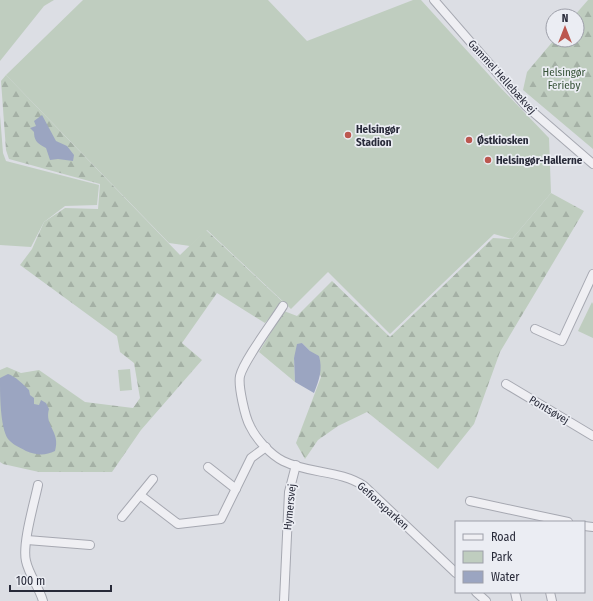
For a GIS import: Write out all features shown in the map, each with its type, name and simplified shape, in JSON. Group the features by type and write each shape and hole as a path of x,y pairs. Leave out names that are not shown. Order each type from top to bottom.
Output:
{"street":[{"name":"Gammel Hellebækvej","path":"434,0 526,106 593,164"},
{"path":"535,329 562,341 593,274"},
{"path":"283,306 246,364 240,377 242,396 250,426 266,447 283,461 296,466"},
{"name":"Pontsøvej","path":"506,384 593,436"},
{"path":"140,495 178,524 221,519 251,458 266,447"},
{"name":"Gefionsparken","path":"296,466 348,477 360,483 455,572"},
{"name":"Hymersvej","path":"284,601 289,492 296,466"},
{"path":"208,467 236,489"},
{"path":"122,517 154,479"},
{"path":"38,485 27,540 27,564 43,601"},
{"path":"470,501 563,521"},
{"path":"27,540 90,545"},
{"path":"477,593 486,601"}],"green space":[{"path":"0,0 54,0 44,6 0,61"},
{"path":"83,0 268,0 307,41 413,0 421,0 499,86 549,138 551,193 512,239 494,234 390,334 328,272 291,309 207,230 190,246 169,243 6,75"},
{"name":"Helsingør Ferieby","path":"588,0 593,0 593,149 523,90 527,72 547,48 585,48 585,8 581,8"},
{"path":"6,75 180,255 206,230 283,302 265,323 217,293 182,343 202,360 141,430 112,472 39,472 0,462 0,370 7,367 21,373 39,370 85,402 133,408 140,398 134,363 120,352 117,336 20,265 32,249 44,222 65,208 98,209 100,184 9,159 6,150 1,81"},
{"path":"0,115 3,153 6,161 99,185 97,205 65,206 44,222 31,247 0,245"},
{"path":"551,193 584,211 500,352 474,424 438,469 367,412 338,426 318,440 305,459 296,443 321,377 310,351 302,343 294,358 295,382 259,352 284,311 297,316 332,281 390,337 493,238 512,239"},
{"path":"592,302 593,304 593,338 578,331"},
{"path":"130,369 132,390 120,391 118,370"}],"water":[{"path":"42,115 56,141 67,146 74,155 73,161 58,159 50,160 46,148 39,144 36,140 34,132 30,128 36,126 34,121"},
{"path":"302,343 310,351 319,356 319,379 314,393 295,382 294,358 297,344"},
{"path":"8,374 22,383 29,390 30,395 34,398 34,404 39,405 41,400 46,403 49,409 48,415 50,425 56,439 55,451 44,454 33,453 16,446 8,439 3,427 0,401 0,378"}],"place":[{"name":"Helsingør Stadion","path":"348,135"},
{"name":"Østkiosken","path":"469,140"},
{"name":"Helsingør-Hallerne","path":"488,160"}]}
